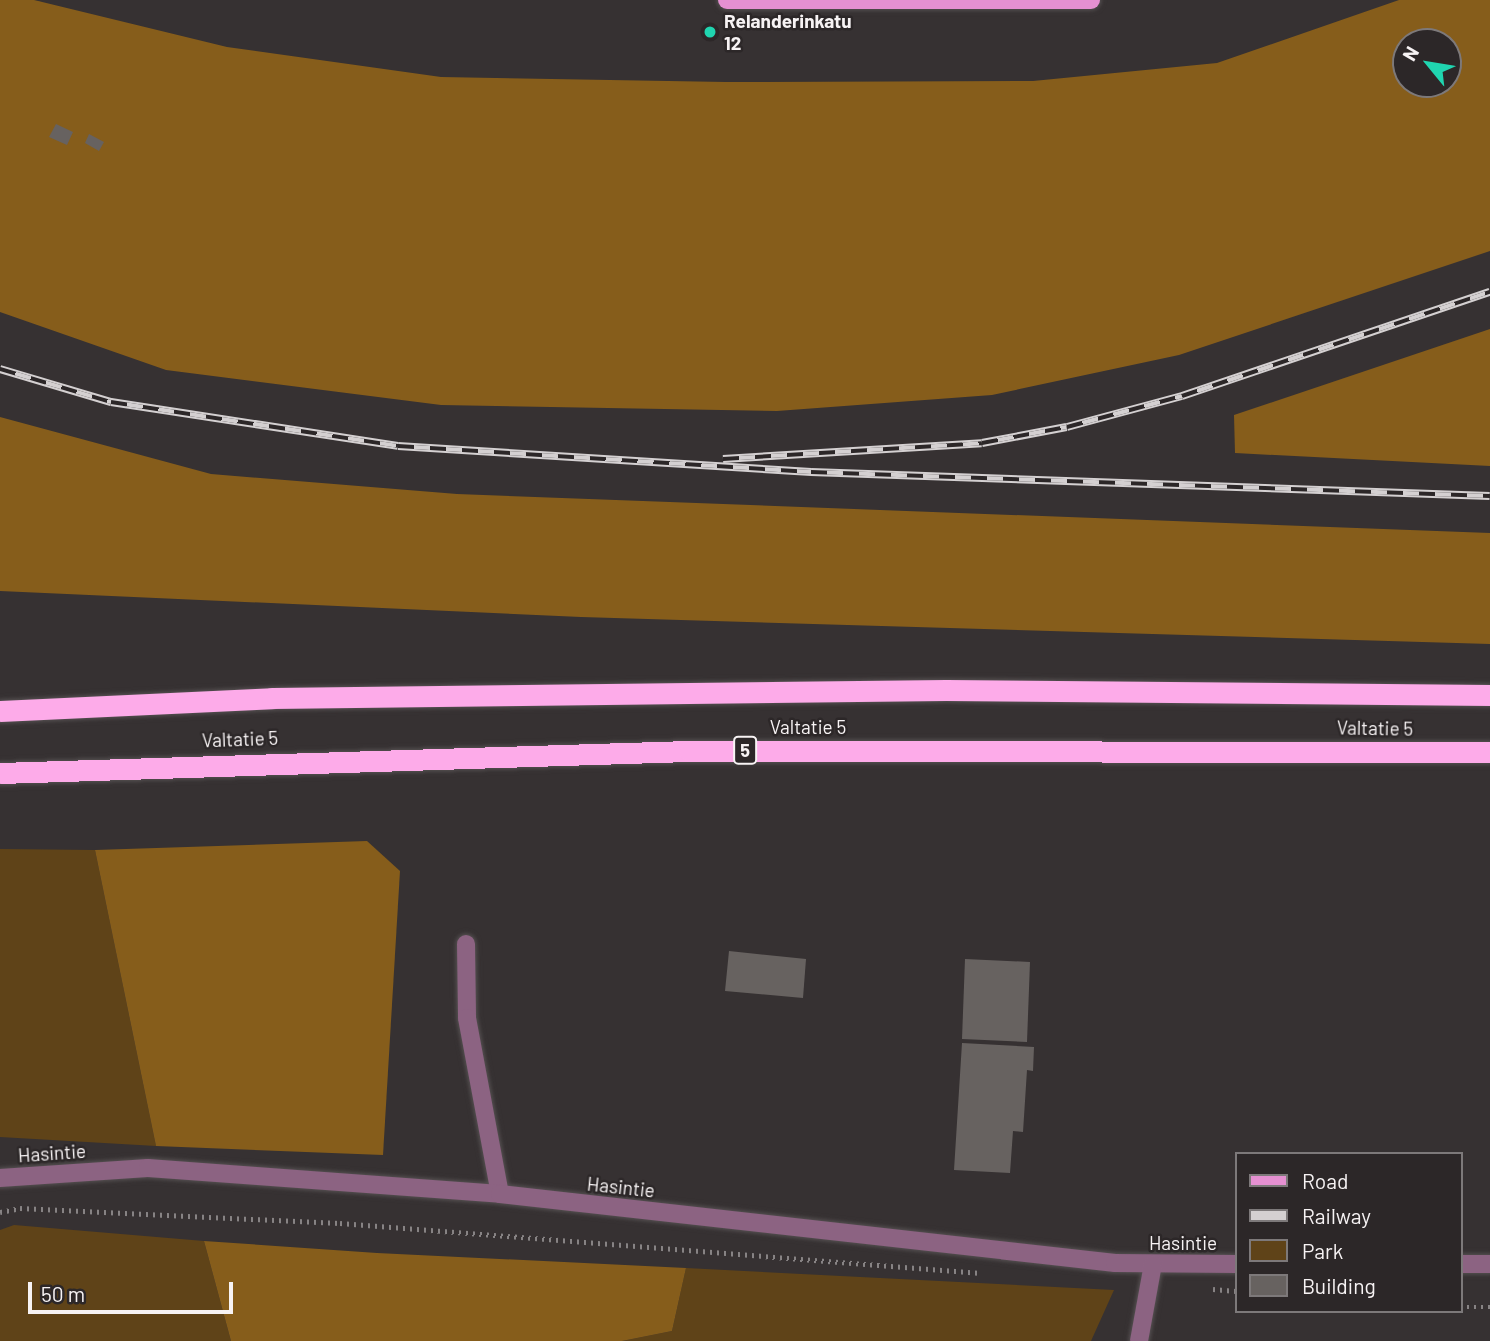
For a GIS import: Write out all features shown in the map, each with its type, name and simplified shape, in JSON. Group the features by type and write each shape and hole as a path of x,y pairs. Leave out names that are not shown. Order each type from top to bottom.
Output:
{"highway":[{"name":"Valtatie 5","path":"0,711 272,698 946,690 1490,695"},
{"name":"Valtatie 5","path":"0,773 690,751 1490,752"}],"main road":[{"path":"727,0 1091,0"}],"street":[{"path":"466,944 467,1018 500,1194"},
{"name":"Hasintie","path":"0,1178 148,1168 500,1194 1115,1264 1234,1264"},
{"path":"1139,1341 1153,1264"},
{"path":"1462,1264 1490,1265"}],"path":[{"path":"0,1212 20,1208 340,1223 996,1274"},
{"path":"1462,1307 1490,1307"}],"green space":[{"path":"0,849 95,850 156,1146 0,1137"},
{"path":"14,1225 204,1241 231,1341 0,1341 0,1230"},
{"path":"686,1268 1114,1290 1091,1341 622,1341 672,1331"}],"shaded area":[{"path":"0,0 34,0 227,47 441,77 726,82 1033,81 1217,63 1399,0 1490,0 1490,251 1179,355 992,395 777,411 441,405 166,370 0,312"},
{"path":"1490,329 1490,466 1235,453 1234,415"},
{"path":"0,417 211,474 457,494 1490,533 1490,644 581,617 0,591"},
{"path":"367,841 400,871 383,1155 156,1146 95,850"},
{"path":"204,1241 377,1253 686,1268 672,1331 622,1341 231,1341"}],"building":[{"path":"56,124 73,132 67,145 49,137"},
{"path":"89,134 104,142 99,151 85,143"},
{"path":"729,951 806,959 803,998 725,991"},
{"path":"965,959 1030,962 1027,1042 962,1039"},
{"path":"962,1043 1034,1047 1033,1071 1027,1070 1023,1132 1013,1131 1010,1173 954,1170"}],"railway":[{"path":"723,459 982,443 1067,427 1182,396 1490,292"},
{"path":"0,369 111,402 398,446 811,472 1490,496"}],"place":[{"name":"Relanderinkatu 12","path":"710,32"}]}
